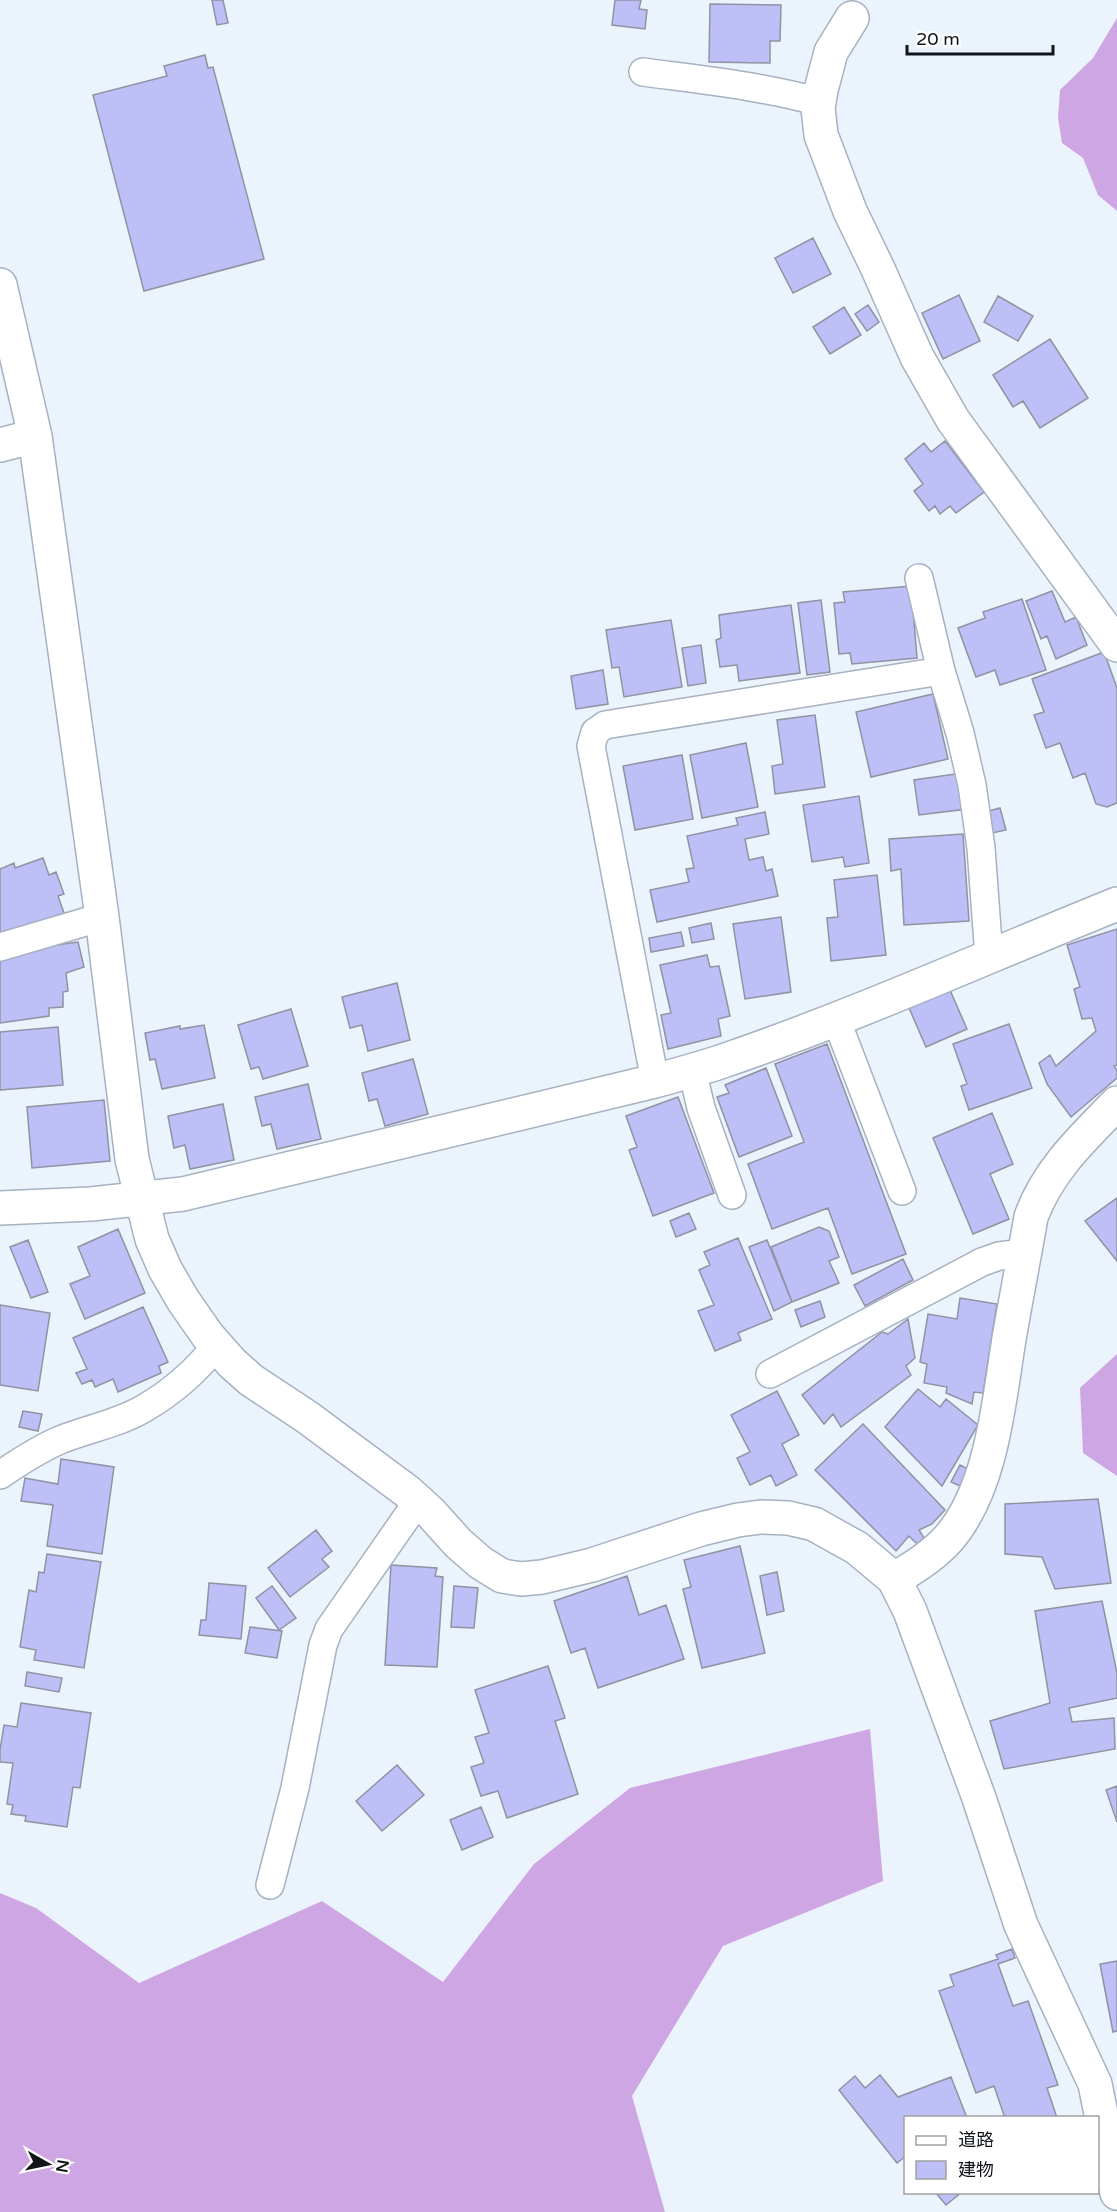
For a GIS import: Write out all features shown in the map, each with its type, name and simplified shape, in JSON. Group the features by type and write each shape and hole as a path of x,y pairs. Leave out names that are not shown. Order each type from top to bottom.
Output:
{"street":[{"path":"852,18 831,52 819,102 821,135 831,165 916,357 953,420 1117,645"},
{"path":"0,285 34,436 102,917 132,1159 152,1239 165,1269 183,1300 216,1346 251,1380 307,1417 418,1501 458,1543 481,1563 502,1576 521,1579 552,1575 592,1565 702,1529 761,1517 788,1518 814,1524 857,1548 894,1579 910,1611 979,1798 1021,1925 1095,2084 1117,2193"},
{"path":"0,445 34,436"},
{"path":"0,1208 92,1204 183,1194 655,1081 719,1063 836,1019 1117,904"},
{"path":"894,1579 923,1563 949,1538 964,1515 979,1481 994,1431 1024,1253 1037,1200 1050,1177 1077,1142 1117,1103"}],"lane":[{"path":"643,72 788,93 819,102"},
{"path":"919,578 972,785 981,848 989,957"},
{"path":"655,1081 591,746 595,732 605,725 941,671"},
{"path":"0,947 102,917"},
{"path":"836,1019 902,1191"},
{"path":"692,1070 701,1108 732,1195"},
{"path":"770,1374 982,1263 999,1256 1024,1253"},
{"path":"0,1475 29,1455 61,1440 100,1428 142,1409 199,1367 216,1346"},
{"path":"270,1885 295,1788 323,1645 329,1629 418,1501"}],"shaded area":[{"path":"1117,18 1117,211 1098,195 1083,158 1062,143 1058,118 1060,90 1093,58"},
{"path":"1117,1354 1117,1476 1083,1453 1080,1388"},
{"path":"870,1729 883,1881 723,1946 632,2096 665,2212 0,2212 0,1893 36,1908 139,1983 322,1901 443,1982 534,1864 630,1788"}],"building":[{"path":"212,0 223,0 228,23 217,25"},
{"path":"615,0 641,0 639,9 647,10 645,29 612,25"},
{"path":"710,4 781,5 780,41 770,41 770,63 709,62"},
{"path":"205,55 208,68 213,67 264,259 144,291 93,95 167,76 164,66"},
{"path":"813,238 831,274 793,293 775,258"},
{"path":"959,295 980,341 943,359 922,313"},
{"path":"998,296 1033,316 1018,341 984,322"},
{"path":"868,305 879,322 867,331 855,314"},
{"path":"844,307 861,335 830,354 813,327"},
{"path":"1050,339 1088,398 1040,428 1023,401 1013,407 993,375"},
{"path":"945,441 984,492 956,513 950,506 940,514 935,506 929,511 914,491 923,484 905,459 924,443 931,452"},
{"path":"911,586 917,658 852,664 850,653 839,654 834,603 845,602 843,592"},
{"path":"1052,591 1065,622 1076,617 1087,645 1056,659 1047,636 1041,639 1026,601"},
{"path":"1022,599 1046,670 1000,685 995,670 976,677 958,628 985,618 983,612"},
{"path":"821,600 830,672 807,675 798,603"},
{"path":"791,605 800,673 739,681 737,665 720,667 716,640 721,638 719,615"},
{"path":"671,620 682,687 624,697 619,667 612,668 606,630"},
{"path":"701,645 706,683 688,686 682,648"},
{"path":"1104,652 1117,688 1117,803 1107,807 1096,804 1085,773 1073,778 1060,743 1046,748 1034,715 1044,712 1032,679"},
{"path":"603,670 608,704 576,709 571,676"},
{"path":"933,694 948,759 871,777 856,712"},
{"path":"815,715 825,787 775,794 772,766 783,764 777,720"},
{"path":"746,743 758,807 702,818 690,755"},
{"path":"682,755 693,819 635,830 623,766"},
{"path":"962,773 967,809 919,815 914,780"},
{"path":"859,796 869,863 845,867 843,857 812,862 803,805"},
{"path":"1000,808 1006,830 992,833 985,812"},
{"path":"765,812 769,834 745,839 749,860 763,857 766,871 772,869 778,896 657,922 650,890 689,882 686,869 694,868 687,836 738,825 736,818"},
{"path":"963,834 969,921 904,925 901,869 891,871 889,839"},
{"path":"43,858 49,875 56,872 64,894 58,896 64,913 0,936 0,869 14,863 15,868"},
{"path":"877,875 886,955 831,961 827,918 838,917 834,880"},
{"path":"781,917 791,992 745,999 733,924"},
{"path":"711,923 714,939 692,943 689,928"},
{"path":"1117,929 1117,1065 1114,1066 1117,1070 1117,1078 1071,1117 1047,1084 1039,1063 1050,1055 1056,1066 1096,1031 1092,1018 1082,1019 1074,989 1080,987 1067,945"},
{"path":"681,932 684,946 651,952 649,938"},
{"path":"78,942 84,967 66,973 68,991 63,992 63,1007 49,1008 49,1016 0,1023 0,956 12,951"},
{"path":"707,955 710,967 719,966 730,1016 718,1019 721,1036 668,1049 661,1015 671,1013 660,965"},
{"path":"397,983 410,1040 368,1051 362,1025 350,1028 342,997"},
{"path":"950,990 967,1029 926,1047 909,1008"},
{"path":"291,1009 308,1066 263,1079 259,1067 251,1069 238,1025"},
{"path":"1009,1024 1032,1088 969,1110 961,1086 967,1084 953,1044"},
{"path":"204,1025 215,1078 162,1089 155,1059 150,1060 145,1033 180,1026 180,1029"},
{"path":"58,1027 63,1085 0,1090 0,1032"},
{"path":"827,1044 906,1254 852,1274 828,1208 772,1229 748,1164 804,1142 775,1064"},
{"path":"413,1059 428,1114 385,1126 377,1099 369,1101 362,1073"},
{"path":"766,1068 792,1136 739,1157 717,1097 729,1093 725,1085"},
{"path":"308,1084 321,1139 277,1149 271,1124 262,1126 255,1097"},
{"path":"678,1097 714,1193 653,1216 629,1150 637,1147 626,1116"},
{"path":"104,1100 110,1161 32,1168 27,1107"},
{"path":"223,1104 234,1160 190,1169 185,1145 174,1148 168,1116"},
{"path":"992,1113 1013,1164 990,1174 1009,1219 973,1234 933,1138"},
{"path":"1117,1198 1117,1261 1085,1221"},
{"path":"689,1213 696,1229 676,1237 670,1221"},
{"path":"819,1227 829,1231 839,1257 829,1261 839,1283 792,1302 771,1247"},
{"path":"118,1229 145,1293 85,1319 70,1284 90,1276 78,1247"},
{"path":"738,1238 772,1319 738,1333 741,1340 715,1351 698,1311 714,1305 699,1270 710,1265 704,1252"},
{"path":"28,1240 48,1292 31,1298 10,1247"},
{"path":"767,1240 792,1302 774,1311 749,1247"},
{"path":"903,1259 913,1280 865,1306 854,1285"},
{"path":"960,1298 997,1304 983,1393 974,1392 972,1404 946,1393 947,1387 924,1383 927,1364 920,1362 928,1314 957,1319"},
{"path":"820,1301 825,1317 801,1327 795,1310"},
{"path":"0,1305 50,1313 38,1391 0,1385"},
{"path":"143,1307 168,1362 159,1366 161,1373 118,1392 113,1379 95,1387 92,1380 82,1384 76,1373 87,1369 73,1338"},
{"path":"908,1319 915,1358 906,1366 911,1375 841,1427 833,1414 824,1424 802,1395 882,1332 888,1334"},
{"path":"918,1389 940,1407 946,1399 978,1425 942,1486 885,1427"},
{"path":"777,1391 799,1435 782,1444 797,1475 776,1486 771,1475 750,1485 737,1458 750,1452 731,1415"},
{"path":"23,1411 42,1414 38,1431 19,1427"},
{"path":"863,1424 945,1510 932,1524 919,1530 924,1538 918,1545 909,1536 896,1551 815,1470"},
{"path":"61,1459 114,1467 102,1554 47,1546 53,1505 21,1501 25,1478 58,1484"},
{"path":"960,1465 968,1469 960,1486 951,1482"},
{"path":"1098,1499 1111,1583 1055,1589 1042,1557 1005,1554 1005,1504"},
{"path":"316,1530 332,1551 322,1559 329,1567 290,1597 268,1568"},
{"path":"740,1546 765,1653 702,1668 683,1589 691,1587 684,1560"},
{"path":"47,1554 101,1562 84,1668 34,1660 36,1650 20,1647 29,1590 36,1592 39,1572 44,1573"},
{"path":"391,1565 437,1568 435,1576 443,1577 437,1667 385,1665"},
{"path":"777,1572 784,1611 767,1615 760,1576"},
{"path":"627,1576 639,1615 666,1605 684,1659 598,1688 585,1648 571,1653 554,1601"},
{"path":"209,1583 246,1586 241,1639 199,1635 201,1620 206,1620"},
{"path":"272,1586 296,1618 279,1630 256,1598"},
{"path":"454,1586 478,1588 474,1628 451,1627"},
{"path":"1102,1601 1117,1673 1117,1698 1069,1708 1072,1722 1114,1718 1115,1749 1004,1769 990,1721 1050,1703 1035,1611"},
{"path":"250,1627 282,1631 277,1658 245,1653"},
{"path":"548,1666 565,1718 555,1721 578,1794 507,1818 498,1791 481,1796 471,1767 484,1763 475,1737 489,1733 475,1690"},
{"path":"27,1672 62,1678 59,1692 25,1686"},
{"path":"21,1703 91,1713 80,1788 73,1787 67,1827 25,1821 26,1816 11,1814 13,1805 7,1804 13,1763 0,1762 0,1750 4,1725 17,1727"},
{"path":"397,1765 424,1795 382,1831 356,1801"},
{"path":"1117,1786 1117,1822 1106,1790"},
{"path":"481,1807 493,1837 462,1850 450,1820"},
{"path":"1012,1949 1015,1958 998,1964 1013,2006 1028,2001 1058,2085 1047,2088 1056,2116 1004,2116 994,2086 976,2093 939,1991 954,1986 950,1975 998,1959 996,1955"},
{"path":"1117,1961 1117,2031 1113,2032 1100,1964"},
{"path":"880,2075 898,2097 951,2077 966,2116 904,2116 904,2158 897,2163 839,2090 855,2076 865,2088"},
{"path":"937,2194 960,2194 946,2205"}]}
